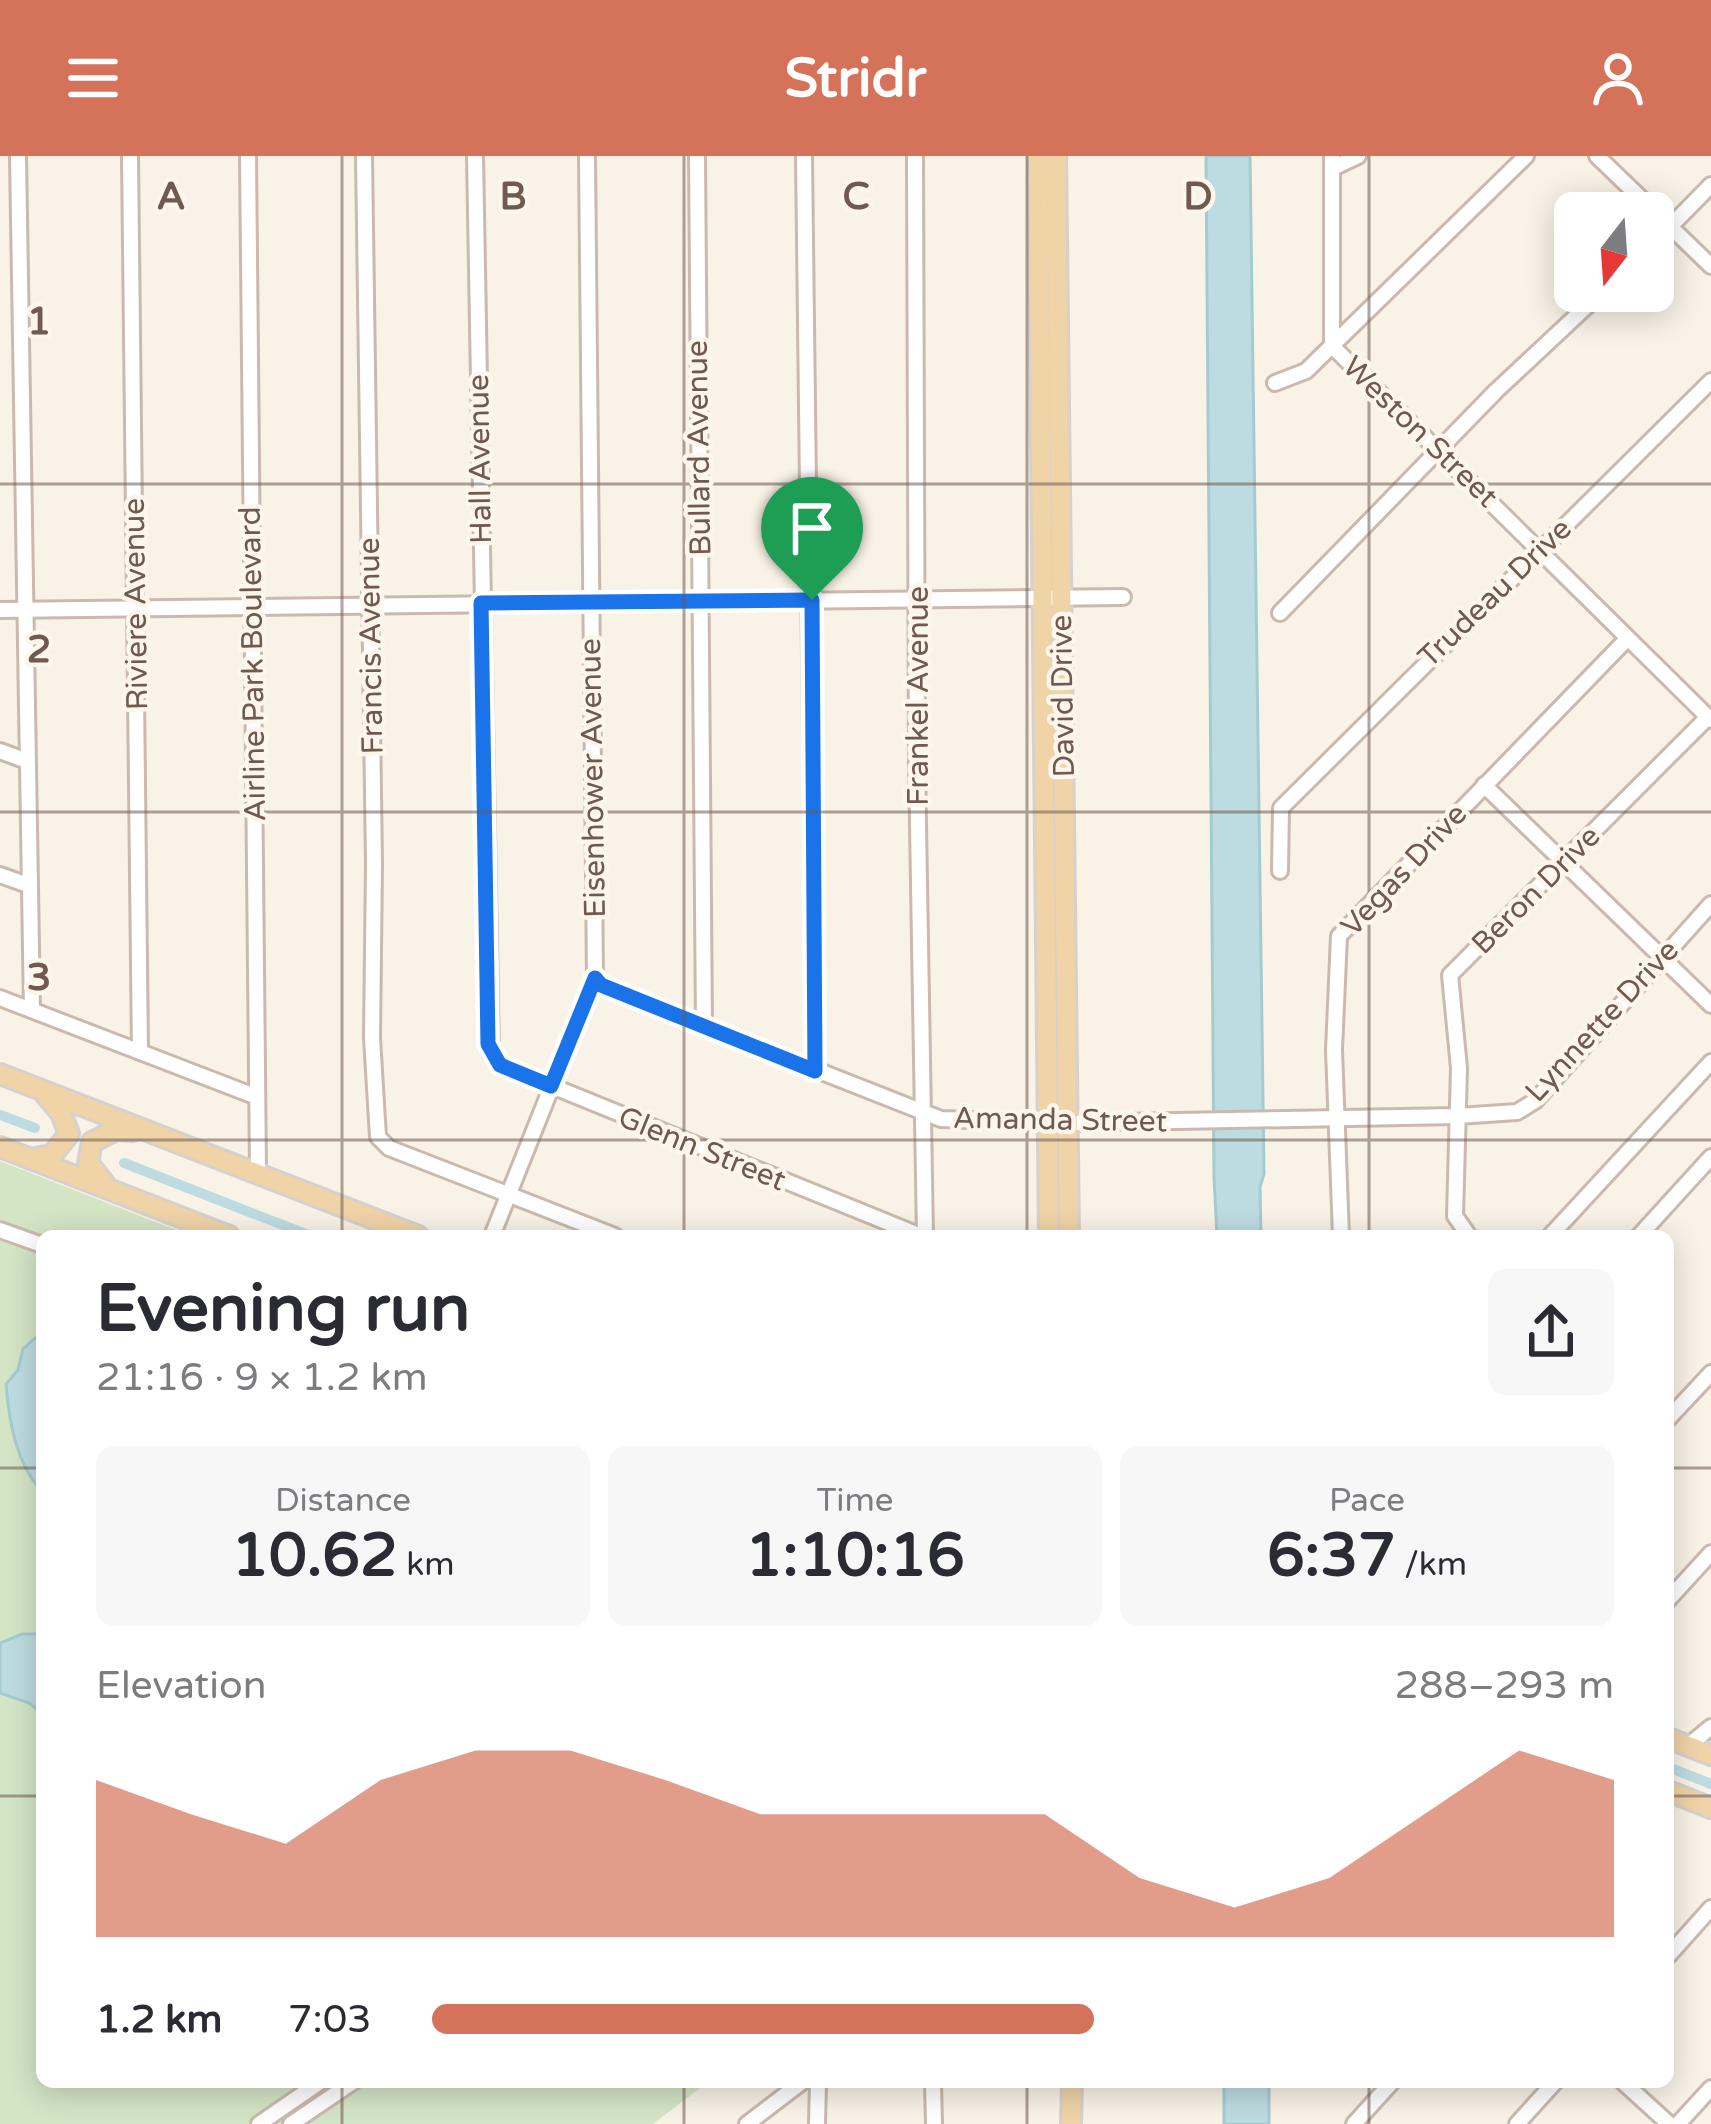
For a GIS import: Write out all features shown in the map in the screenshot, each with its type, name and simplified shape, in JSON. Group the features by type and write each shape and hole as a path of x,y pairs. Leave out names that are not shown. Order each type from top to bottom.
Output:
{"main road":[{"name":"David Drive","path":"1038,156 1056,857 1058,1122 1049,1230"},
{"name":"David Drive","path":"1052,598 1056,156"},
{"path":"0,1074 403,1230"},
{"path":"30,1159 52,1155 69,1135 61,1113 40,1089"},
{"name":"David Drive","path":"1058,1122 1068,1230"},
{"path":"112,1190 88,1163 92,1142 116,1130 150,1132"},
{"path":"0,1147 214,1230"},
{"path":"1674,1740 1711,1755"},
{"path":"1674,1793 1711,1808"},
{"path":"1071,2124 1072,2088"}],"street":[{"path":"18,156 32,1010"},
{"name":"Riviere Avenue","path":"130,156 140,1052"},
{"name":"Airline Park Boulevard","path":"248,156 257,1172"},
{"name":"Francis Avenue","path":"364,156 372,1039 378,1136 389,1148 508,1196"},
{"name":"Hall Avenue","path":"475,156 490,1050"},
{"name":"Eisenhower Avenue","path":"495,1230 595,978 586,156"},
{"name":"Bullard Avenue","path":"697,156 704,1028"},
{"path":"804,156 815,1071"},
{"name":"Frankel Avenue","path":"915,156 923,1230"},
{"path":"1332,346 1332,162 1358,156"},
{"path":"1276,383 1306,371 1526,156"},
{"path":"1597,156 1635,192"},
{"path":"1674,224 1711,185"},
{"path":"1674,230 1711,266"},
{"path":"1280,613 1581,312"},
{"name":"Weston Street","path":"1332,346 1709,719"},
{"name":"Trudeau Drive","path":"1280,871 1281,808 1711,381"},
{"path":"0,610 1123,597"},
{"name":"Vegas Drive","path":"1341,1230 1334,1050 1339,936 1626,640"},
{"name":"Beron Drive","path":"1465,1230 1455,1216 1459,1068 1450,975 1709,719"},
{"path":"0,751 27,761"},
{"path":"1484,785 1711,1005"},
{"path":"0,874 28,885"},
{"name":"Lynnette Drive","path":"1265,1120 1516,1112 1535,1101 1711,904"},
{"name":"Amanda Street","path":"595,978 601,985 704,1028 941,1119 1265,1120"},
{"path":"0,998 256,1097"},
{"name":"Glenn Street","path":"490,1050 500,1065 908,1230"},
{"path":"1556,1230 1711,1062"},
{"path":"1645,1230 1711,1157"},
{"path":"508,1196 598,1230"},
{"path":"0,1230 36,1243"},
{"path":"1674,1412 1711,1372"},
{"path":"1674,1593 1711,1552"},
{"path":"1688,1746 1711,1727"},
{"path":"1674,1949 1711,1908"},
{"path":"259,2124 311,2088"},
{"path":"291,2124 344,2088"},
{"path":"747,2124 794,2088"},
{"path":"818,2088 818,2124"},
{"path":"933,2088 934,2124"},
{"path":"1354,2124 1387,2088"},
{"path":"1517,2124 1550,2088"},
{"path":"1630,2088 1669,2124"},
{"path":"1678,2124 1711,2088"}],"green space":[{"path":"0,1161 177,1230 36,1230 36,2088 700,2088 653,2124 0,2124"}],"water":[{"path":"1206,156 1250,156 1264,1174 1261,1230 1217,1230"},
{"path":"36,1337 36,1485 15,1441 6,1384 18,1370 23,1349"},
{"path":"36,1634 36,1708 0,1693 0,1643"},
{"path":"1224,2088 1269,2088 1269,2124 1224,2124"}],"waterway":[{"path":"0,1115 35,1128"},
{"path":"124,1163 296,1230"},
{"path":"1674,1769 1711,1784"}],"route":[{"path":"812,600 815,1071 601,985 595,978 551,1086 500,1065 488,1044 481,603 812,600"}]}
